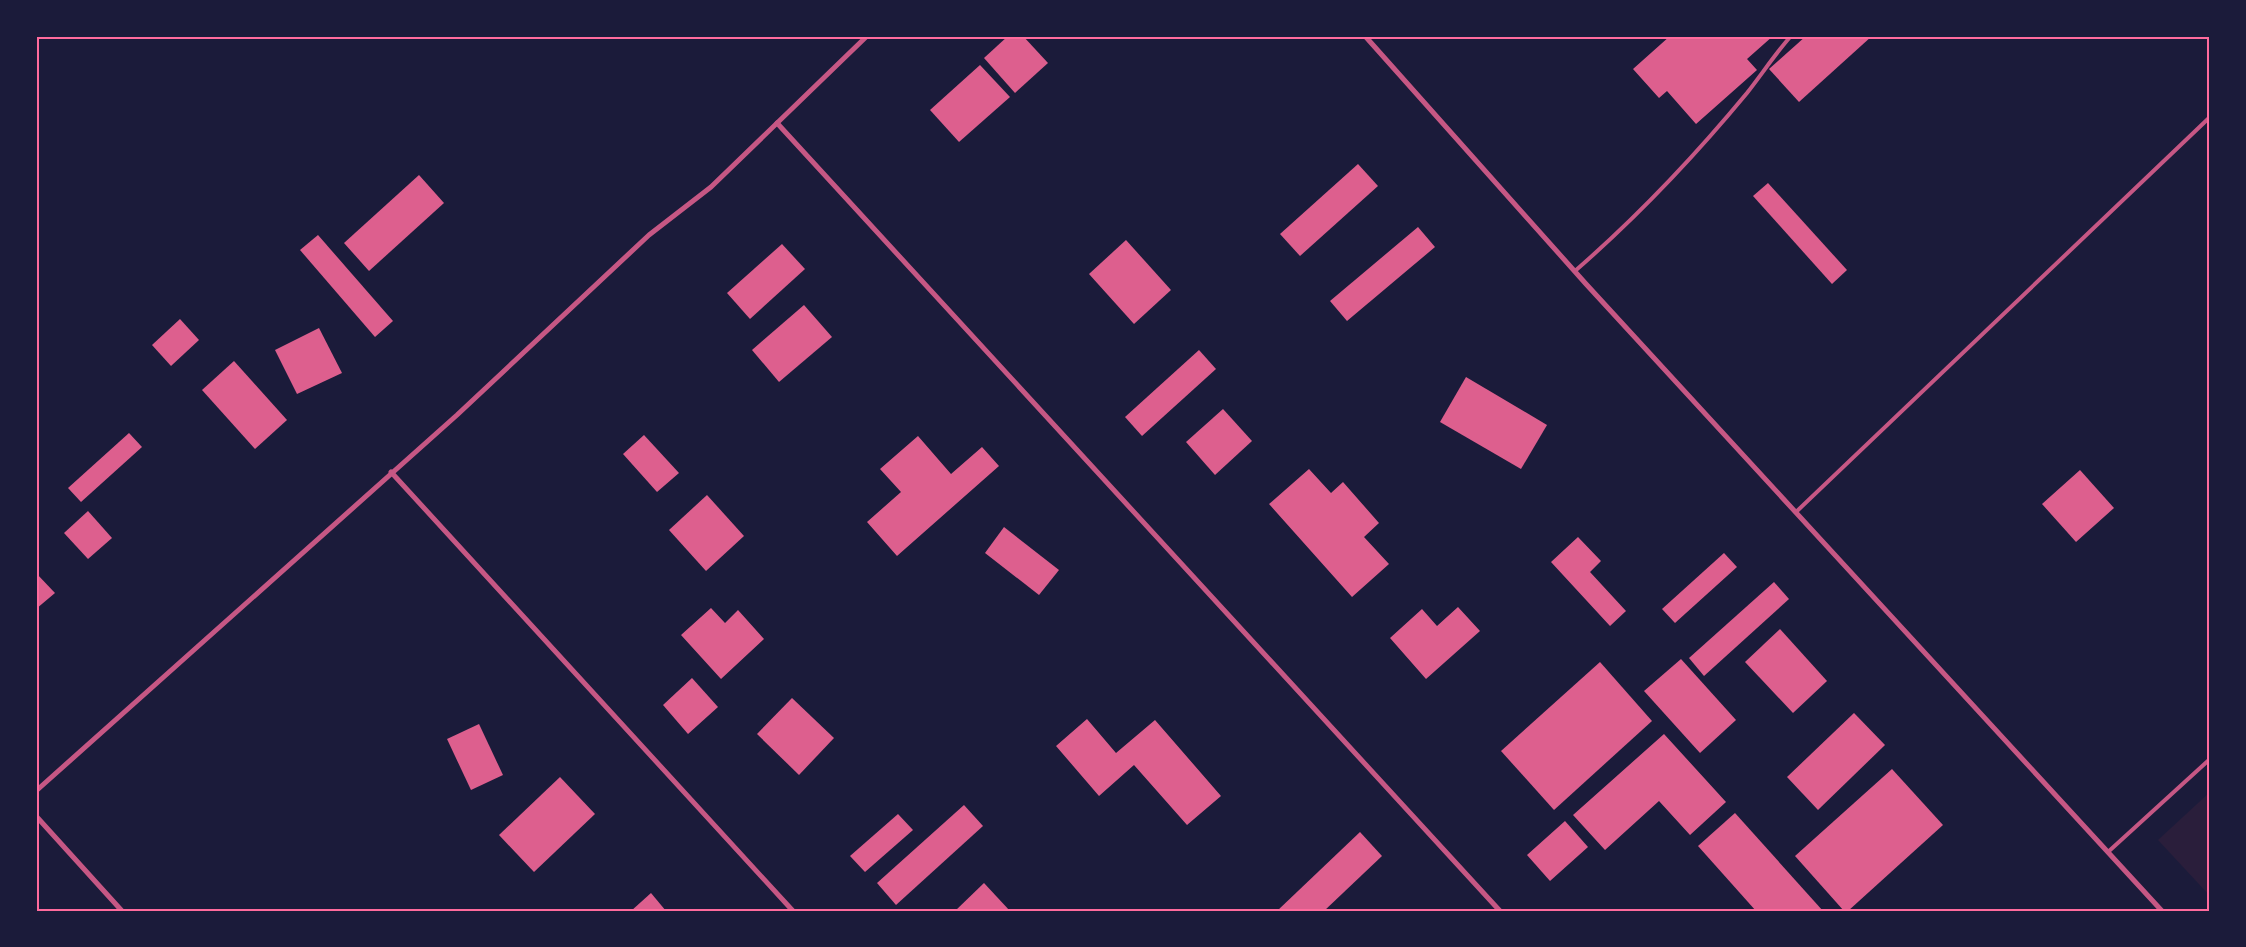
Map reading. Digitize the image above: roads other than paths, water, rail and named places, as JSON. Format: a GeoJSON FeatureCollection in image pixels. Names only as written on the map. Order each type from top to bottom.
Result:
{"type":"FeatureCollection","features":[{"type":"Feature","properties":{"kind":"street"},"geometry":{"type":"LineString","coordinates":[[36,790],[457,414],[650,234],[711,187],[867,36]]}},
{"type":"Feature","properties":{"kind":"street"},"geometry":{"type":"LineString","coordinates":[[1365,36],[1575,272],[2162,911]]}},
{"type":"Feature","properties":{"kind":"street"},"geometry":{"type":"LineString","coordinates":[[776,123],[1500,911]]}},
{"type":"Feature","properties":{"kind":"street"},"geometry":{"type":"LineString","coordinates":[[390,472],[793,911]]}},
{"type":"Feature","properties":{"kind":"street"},"geometry":{"type":"LineString","coordinates":[[36,816],[122,911]]}},
{"type":"Feature","properties":{"kind":"lane"},"geometry":{"type":"LineString","coordinates":[[1575,272],[1656,197],[1748,92],[1767,64],[1792,36]]}},
{"type":"Feature","properties":{"kind":"lane"},"geometry":{"type":"LineString","coordinates":[[1796,512],[2210,117]]}},
{"type":"Feature","properties":{"kind":"lane"},"geometry":{"type":"LineString","coordinates":[[2108,852],[2210,759]]}}]}
